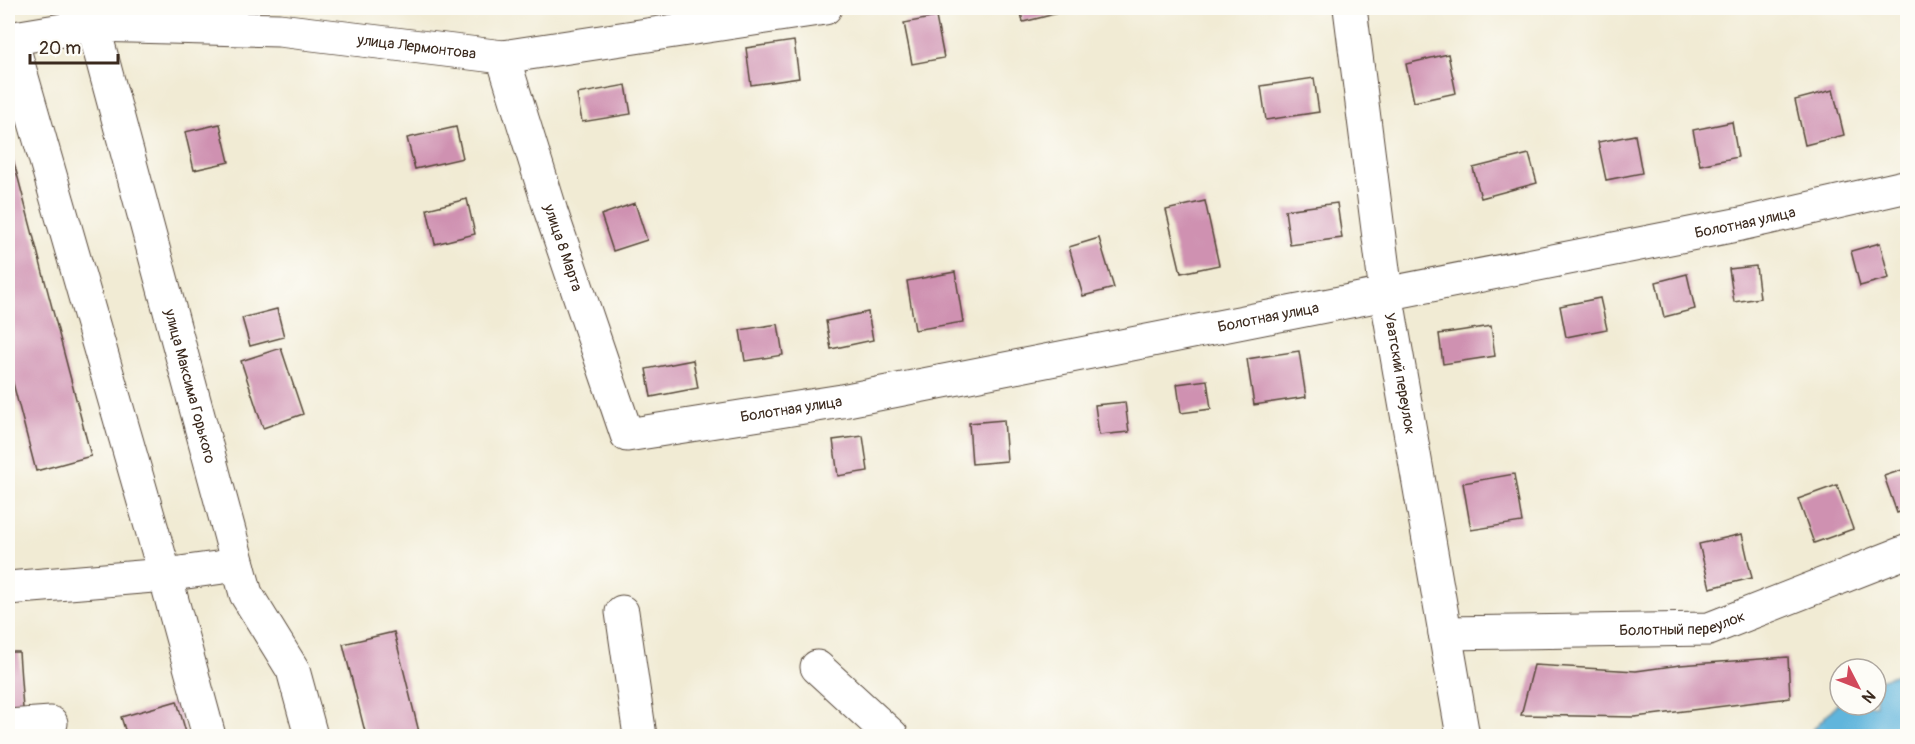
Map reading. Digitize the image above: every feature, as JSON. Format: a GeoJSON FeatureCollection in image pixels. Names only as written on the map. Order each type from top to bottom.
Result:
{"type":"FeatureCollection","features":[{"type":"Feature","properties":{"kind":"street","name":"улица Лермонтова"},"geometry":{"type":"LineString","coordinates":[[9,39],[74,20],[279,30],[504,57],[825,8]]}},
{"type":"Feature","properties":{"kind":"street","name":"Уватский переулок"},"geometry":{"type":"LineString","coordinates":[[1350,8],[1386,292],[1462,736]]}},
{"type":"Feature","properties":{"kind":"street","name":"улица Максима Горького"},"geometry":{"type":"LineString","coordinates":[[74,20],[246,594],[293,670],[311,736]]}},
{"type":"Feature","properties":{"kind":"street"},"geometry":{"type":"LineString","coordinates":[[9,39],[165,575],[209,736]]}},
{"type":"Feature","properties":{"kind":"street","name":"улица 8 Марта"},"geometry":{"type":"LineString","coordinates":[[504,57],[551,212],[627,435]]}},
{"type":"Feature","properties":{"kind":"street","name":"Болотная улица"},"geometry":{"type":"LineString","coordinates":[[627,435],[842,401],[1386,292],[1741,224],[1908,186]]}},
{"type":"Feature","properties":{"kind":"street","name":"Болотный переулок"},"geometry":{"type":"LineString","coordinates":[[1445,633],[1709,629],[1908,551]]}},
{"type":"Feature","properties":{"kind":"street"},"geometry":{"type":"LineString","coordinates":[[8,588],[165,575],[238,565]]}},
{"type":"Feature","properties":{"kind":"street"},"geometry":{"type":"LineString","coordinates":[[622,612],[640,736]]}},
{"type":"Feature","properties":{"kind":"street"},"geometry":{"type":"LineString","coordinates":[[817,667],[892,736]]}},
{"type":"Feature","properties":{"kind":"street"},"geometry":{"type":"LineString","coordinates":[[8,726],[51,723]]}},
{"type":"Feature","properties":{"kind":"water"},"geometry":{"type":"Polygon","coordinates":[[[1907,671],[1907,736],[1807,736],[1828,714],[1828,717],[1888,717],[1888,677],[1907,671]]]}},
{"type":"Feature","properties":{"kind":"building"},"geometry":{"type":"Polygon","coordinates":[[[1020,8],[1053,8],[1055,14],[1023,22],[1020,8]]]}},
{"type":"Feature","properties":{"kind":"building"},"geometry":{"type":"Polygon","coordinates":[[[936,17],[944,58],[912,64],[904,23],[936,17]]]}},
{"type":"Feature","properties":{"kind":"building"},"geometry":{"type":"Polygon","coordinates":[[[794,41],[799,78],[751,85],[746,48],[794,41]]]}},
{"type":"Feature","properties":{"kind":"building"},"geometry":{"type":"Polygon","coordinates":[[[1448,54],[1456,93],[1414,102],[1406,64],[1448,54]]]}},
{"type":"Feature","properties":{"kind":"building"},"geometry":{"type":"Polygon","coordinates":[[[1314,78],[1319,112],[1266,120],[1261,86],[1314,78]]]}},
{"type":"Feature","properties":{"kind":"building"},"geometry":{"type":"Polygon","coordinates":[[[626,85],[631,114],[582,122],[577,94],[626,85]]]}},
{"type":"Feature","properties":{"kind":"building"},"geometry":{"type":"Polygon","coordinates":[[[1833,90],[1844,135],[1805,145],[1795,100],[1833,90]]]}},
{"type":"Feature","properties":{"kind":"building"},"geometry":{"type":"Polygon","coordinates":[[[1732,122],[1738,157],[1700,165],[1693,130],[1732,122]]]}},
{"type":"Feature","properties":{"kind":"building"},"geometry":{"type":"Polygon","coordinates":[[[220,124],[229,162],[194,170],[185,132],[220,124]]]}},
{"type":"Feature","properties":{"kind":"building"},"geometry":{"type":"Polygon","coordinates":[[[456,127],[463,158],[415,169],[407,138],[456,127]]]}},
{"type":"Feature","properties":{"kind":"building"},"geometry":{"type":"Polygon","coordinates":[[[1635,135],[1642,173],[1606,180],[1598,142],[1635,135]]]}},
{"type":"Feature","properties":{"kind":"building"},"geometry":{"type":"Polygon","coordinates":[[[1529,154],[1537,183],[1481,198],[1473,168],[1529,154]]]}},
{"type":"Feature","properties":{"kind":"building"},"geometry":{"type":"Polygon","coordinates":[[[12,155],[91,456],[36,471],[8,364],[8,156],[12,155]]]}},
{"type":"Feature","properties":{"kind":"building"},"geometry":{"type":"Polygon","coordinates":[[[467,199],[475,234],[435,244],[427,209],[467,199]]]}},
{"type":"Feature","properties":{"kind":"building"},"geometry":{"type":"Polygon","coordinates":[[[1205,201],[1219,265],[1181,273],[1166,210],[1205,201]]]}},
{"type":"Feature","properties":{"kind":"building"},"geometry":{"type":"Polygon","coordinates":[[[635,203],[647,240],[613,251],[601,215],[635,203]]]}},
{"type":"Feature","properties":{"kind":"building"},"geometry":{"type":"Polygon","coordinates":[[[1337,203],[1342,238],[1290,245],[1285,210],[1337,203]]]}},
{"type":"Feature","properties":{"kind":"building"},"geometry":{"type":"Polygon","coordinates":[[[1099,238],[1114,288],[1083,296],[1069,247],[1099,238]]]}},
{"type":"Feature","properties":{"kind":"building"},"geometry":{"type":"Polygon","coordinates":[[[1880,243],[1889,278],[1860,286],[1851,251],[1880,243]]]}},
{"type":"Feature","properties":{"kind":"building"},"geometry":{"type":"Polygon","coordinates":[[[1756,266],[1760,298],[1734,302],[1729,269],[1756,266]]]}},
{"type":"Feature","properties":{"kind":"building"},"geometry":{"type":"Polygon","coordinates":[[[955,272],[963,322],[915,330],[907,281],[955,272]]]}},
{"type":"Feature","properties":{"kind":"building"},"geometry":{"type":"Polygon","coordinates":[[[1687,274],[1695,309],[1664,317],[1656,282],[1687,274]]]}},
{"type":"Feature","properties":{"kind":"building"},"geometry":{"type":"Polygon","coordinates":[[[1600,298],[1607,329],[1566,337],[1560,306],[1600,298]]]}},
{"type":"Feature","properties":{"kind":"building"},"geometry":{"type":"Polygon","coordinates":[[[277,309],[284,337],[250,346],[242,318],[277,309]]]}},
{"type":"Feature","properties":{"kind":"building"},"geometry":{"type":"Polygon","coordinates":[[[868,312],[873,340],[831,349],[826,321],[868,312]]]}},
{"type":"Feature","properties":{"kind":"building"},"geometry":{"type":"Polygon","coordinates":[[[778,324],[783,355],[745,361],[740,330],[778,324]]]}},
{"type":"Feature","properties":{"kind":"building"},"geometry":{"type":"Polygon","coordinates":[[[1491,326],[1495,356],[1443,364],[1439,334],[1491,326]]]}},
{"type":"Feature","properties":{"kind":"building"},"geometry":{"type":"Polygon","coordinates":[[[281,348],[303,414],[263,428],[241,361],[281,348]]]}},
{"type":"Feature","properties":{"kind":"building"},"geometry":{"type":"Polygon","coordinates":[[[1299,351],[1306,397],[1254,405],[1247,359],[1299,351]]]}},
{"type":"Feature","properties":{"kind":"building"},"geometry":{"type":"Polygon","coordinates":[[[693,360],[698,388],[651,397],[646,369],[693,360]]]}},
{"type":"Feature","properties":{"kind":"building"},"geometry":{"type":"Polygon","coordinates":[[[1207,380],[1211,409],[1181,413],[1177,384],[1207,380]]]}},
{"type":"Feature","properties":{"kind":"building"},"geometry":{"type":"Polygon","coordinates":[[[1125,402],[1129,432],[1099,435],[1095,405],[1125,402]]]}},
{"type":"Feature","properties":{"kind":"building"},"geometry":{"type":"Polygon","coordinates":[[[1004,420],[1007,461],[972,464],[969,423],[1004,420]]]}},
{"type":"Feature","properties":{"kind":"building"},"geometry":{"type":"Polygon","coordinates":[[[863,436],[868,471],[838,476],[833,440],[863,436]]]}},
{"type":"Feature","properties":{"kind":"building"},"geometry":{"type":"Polygon","coordinates":[[[1908,468],[1908,509],[1897,513],[1884,476],[1908,468]]]}},
{"type":"Feature","properties":{"kind":"building"},"geometry":{"type":"Polygon","coordinates":[[[1514,474],[1522,522],[1471,530],[1463,483],[1514,474]]]}},
{"type":"Feature","properties":{"kind":"building"},"geometry":{"type":"Polygon","coordinates":[[[1837,485],[1853,529],[1814,543],[1798,499],[1837,485]]]}},
{"type":"Feature","properties":{"kind":"building"},"geometry":{"type":"Polygon","coordinates":[[[1742,534],[1752,578],[1710,588],[1699,544],[1742,534]]]}},
{"type":"Feature","properties":{"kind":"building"},"geometry":{"type":"Polygon","coordinates":[[[394,632],[420,736],[366,736],[343,644],[394,632]]]}},
{"type":"Feature","properties":{"kind":"building"},"geometry":{"type":"Polygon","coordinates":[[[8,652],[19,652],[23,709],[8,710],[8,652]]]}},
{"type":"Feature","properties":{"kind":"building"},"geometry":{"type":"Polygon","coordinates":[[[1788,657],[1790,698],[1635,717],[1521,715],[1534,665],[1636,671],[1680,665],[1788,657]]]}},
{"type":"Feature","properties":{"kind":"building"},"geometry":{"type":"Polygon","coordinates":[[[177,701],[187,736],[127,736],[121,717],[177,701]]]}}]}
